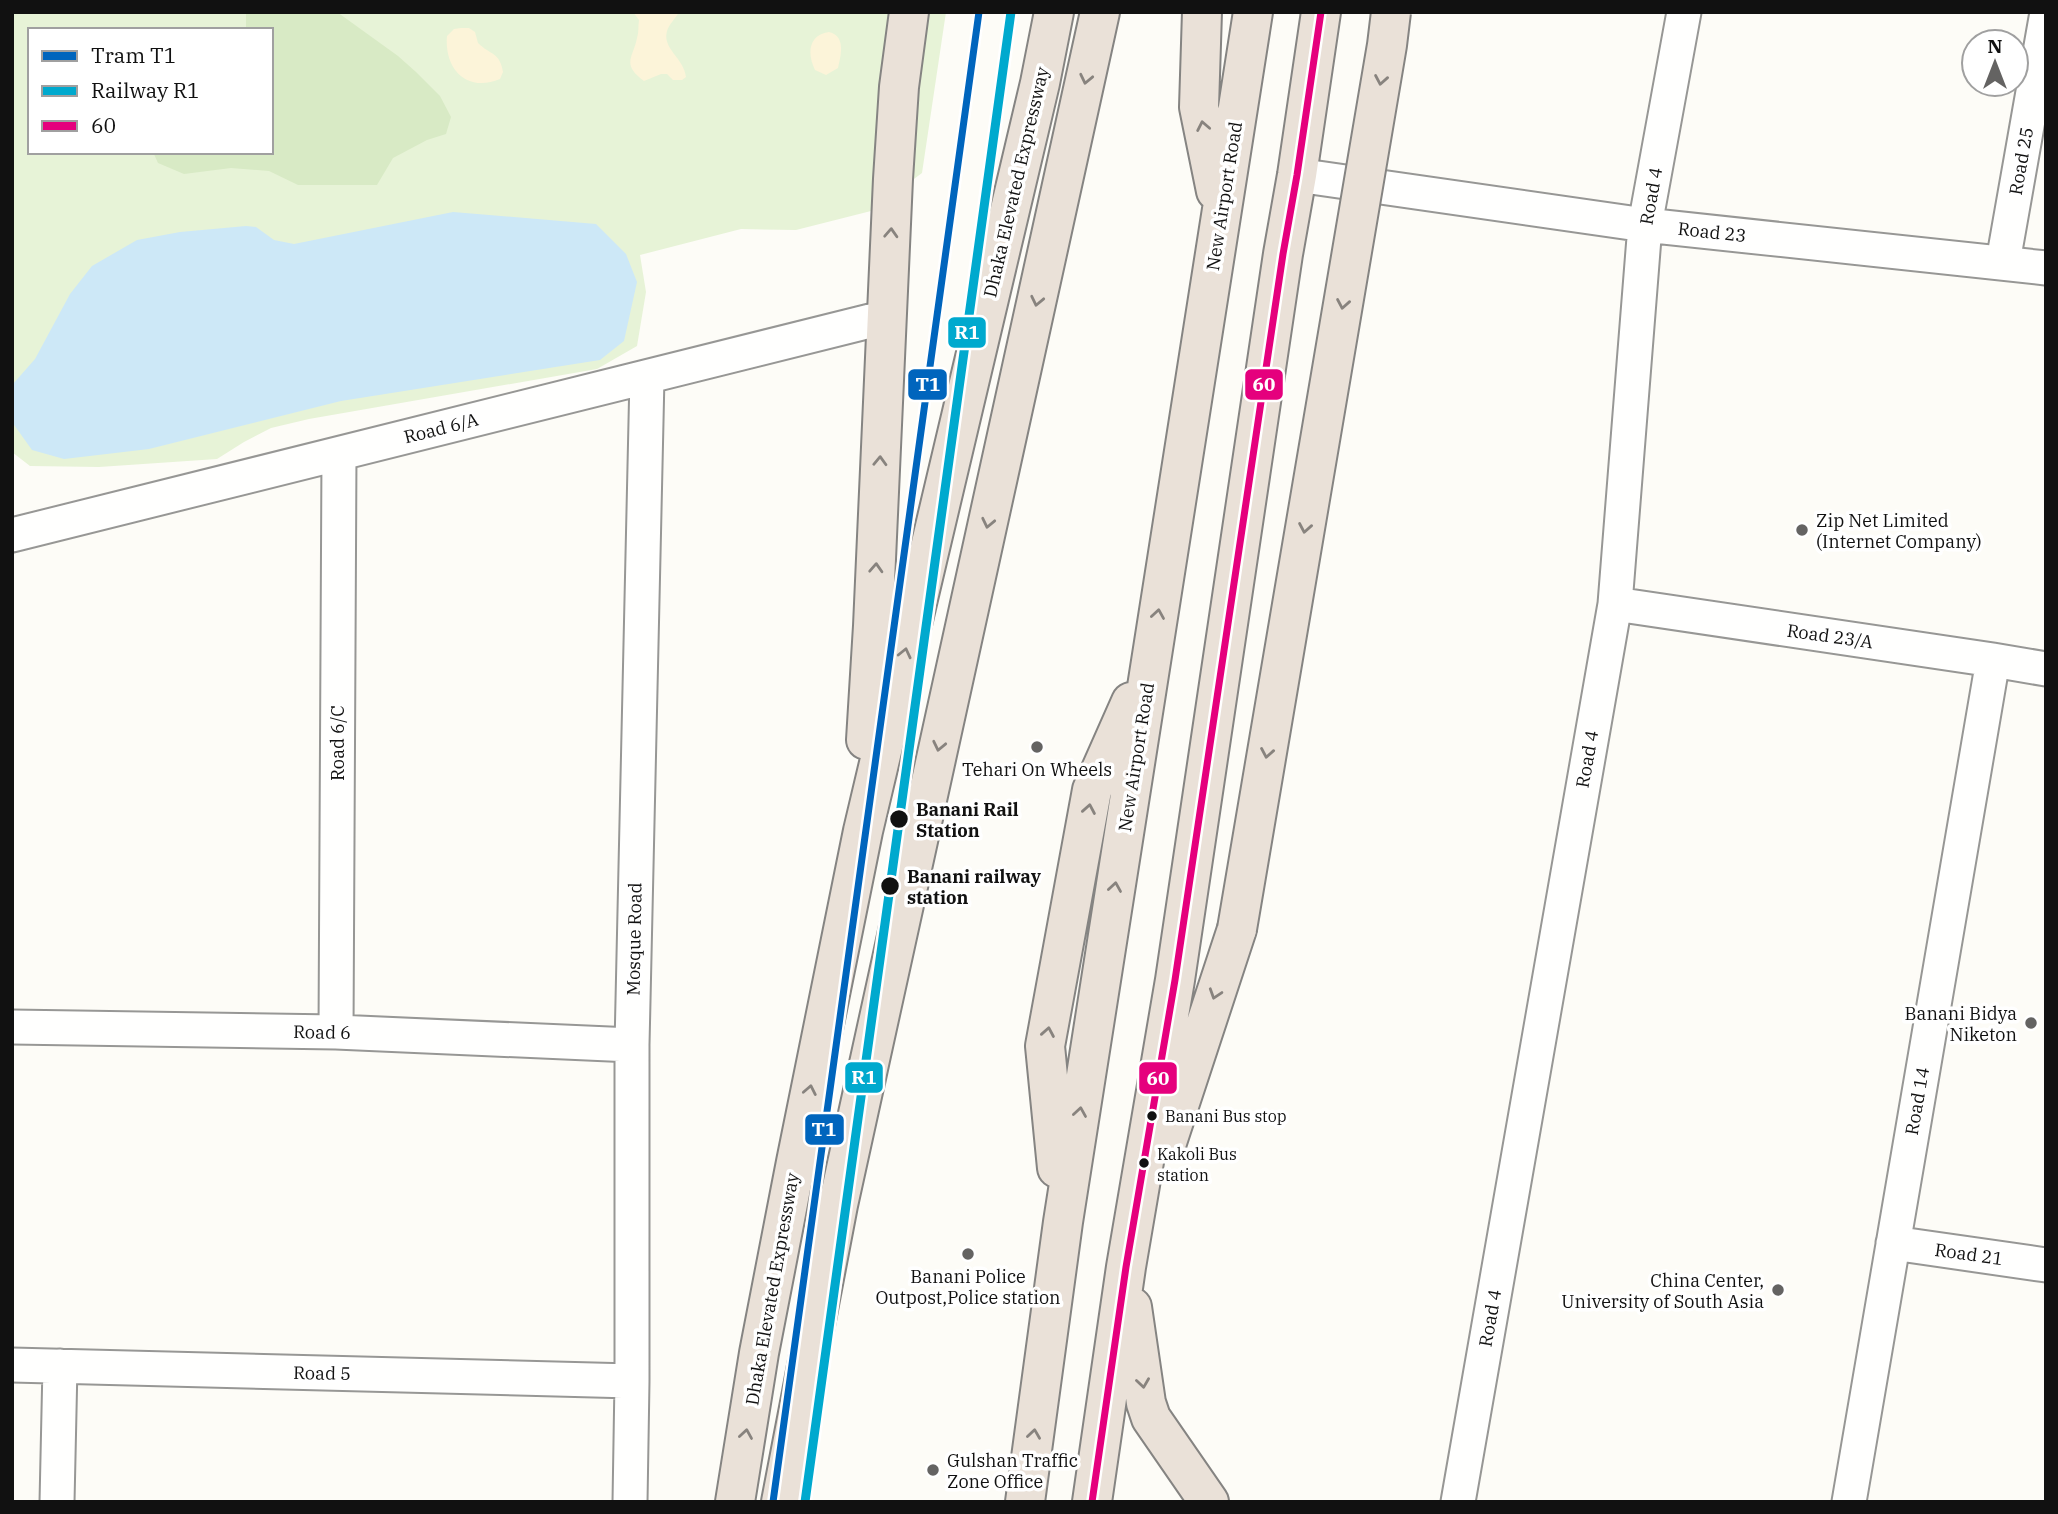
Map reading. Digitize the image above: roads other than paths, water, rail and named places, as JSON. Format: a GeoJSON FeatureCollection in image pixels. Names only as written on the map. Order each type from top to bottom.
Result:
{"type":"FeatureCollection","features":[{"type":"Feature","properties":{"kind":"highway"},"geometry":{"type":"LineString","coordinates":[[863,831],[894,179],[900,87],[909,12]]}},
{"type":"Feature","properties":{"kind":"highway","name":"Dhaka Elevated Expressway"},"geometry":{"type":"LineString","coordinates":[[735,1502],[783,1231],[863,831],[1040,83],[1054,12]]}},
{"type":"Feature","properties":{"kind":"highway"},"geometry":{"type":"LineString","coordinates":[[781,1502],[838,1205],[1100,12]]}},
{"type":"Feature","properties":{"kind":"highway"},"geometry":{"type":"LineString","coordinates":[[1202,12],[1199,107],[1221,217]]}},
{"type":"Feature","properties":{"kind":"highway","name":"New Airport Road"},"geometry":{"type":"LineString","coordinates":[[1025,1502],[1063,1222],[1253,12]]}},
{"type":"Feature","properties":{"kind":"highway"},"geometry":{"type":"LineString","coordinates":[[1092,1502],[1126,1267],[1175,980],[1321,12]]}},
{"type":"Feature","properties":{"kind":"highway"},"geometry":{"type":"LineString","coordinates":[[1209,1502],[1151,1418],[1146,1403],[1126,1267],[1237,929],[1391,12]]}},
{"type":"Feature","properties":{"kind":"street","name":"Road 4"},"geometry":{"type":"LineString","coordinates":[[1458,1502],[1615,604],[1645,225],[1684,12]]}},
{"type":"Feature","properties":{"kind":"street","name":"Road 25"},"geometry":{"type":"LineString","coordinates":[[2003,262],[2046,18]]}},
{"type":"Feature","properties":{"kind":"street","name":"Road 23"},"geometry":{"type":"LineString","coordinates":[[1297,175],[1645,225],[2046,268]]}},
{"type":"Feature","properties":{"kind":"street","name":"Road 6/A"},"geometry":{"type":"LineString","coordinates":[[12,536],[870,321]]}},
{"type":"Feature","properties":{"kind":"street","name":"Mosque Road"},"geometry":{"type":"LineString","coordinates":[[630,1502],[632,1045],[647,377]]}},
{"type":"Feature","properties":{"kind":"street","name":"Road 6/C"},"geometry":{"type":"LineString","coordinates":[[336,1032],[339,454]]}},
{"type":"Feature","properties":{"kind":"street","name":"Road 23/A"},"geometry":{"type":"LineString","coordinates":[[1615,604],[2046,669]]}},
{"type":"Feature","properties":{"kind":"street","name":"Road 14"},"geometry":{"type":"LineString","coordinates":[[1849,1502],[1993,660]]}},
{"type":"Feature","properties":{"kind":"street","name":"Road 6"},"geometry":{"type":"LineString","coordinates":[[12,1027],[336,1032],[632,1045]]}},
{"type":"Feature","properties":{"kind":"street","name":"Road 21"},"geometry":{"type":"LineString","coordinates":[[1893,1243],[2046,1265]]}},
{"type":"Feature","properties":{"kind":"street","name":"Road 5"},"geometry":{"type":"LineString","coordinates":[[12,1365],[632,1381]]}},
{"type":"Feature","properties":{"kind":"street"},"geometry":{"type":"LineString","coordinates":[[57,1502],[60,1366]]}},
{"type":"Feature","properties":{"kind":"water"},"geometry":{"type":"Polygon","coordinates":[[[453,212],[596,224],[626,254],[637,282],[624,341],[600,360],[341,401],[149,449],[64,459],[32,450],[12,422],[13,384],[35,359],[70,294],[92,266],[137,240],[180,232],[246,226],[256,227],[274,240],[294,244],[453,212]]]}},
{"type":"Feature","properties":{"kind":"tram line","name":"T1"},"geometry":{"type":"LineString","coordinates":[[773,1502],[979,12]]}},
{"type":"Feature","properties":{"kind":"rail line","name":"R1"},"geometry":{"type":"LineString","coordinates":[[805,1502],[1011,12]]}},
{"type":"Feature","properties":{"kind":"place","name":"Zip Net Limited (Internet Company)"},"geometry":{"type":"Point","coordinates":[1802,530]}},
{"type":"Feature","properties":{"kind":"place","name":"Tehari On Wheels"},"geometry":{"type":"Point","coordinates":[1037,747]}},
{"type":"Feature","properties":{"kind":"place","name":"Banani Rail Station"},"geometry":{"type":"Point","coordinates":[899,819]}},
{"type":"Feature","properties":{"kind":"place","name":"Banani railway station"},"geometry":{"type":"Point","coordinates":[890,886]}},
{"type":"Feature","properties":{"kind":"place","name":"Banani Bidya Niketon"},"geometry":{"type":"Point","coordinates":[2031,1023]}},
{"type":"Feature","properties":{"kind":"place","name":"Banani Bus stop"},"geometry":{"type":"Point","coordinates":[1152,1116]}},
{"type":"Feature","properties":{"kind":"place","name":"Kakoli Bus station"},"geometry":{"type":"Point","coordinates":[1144,1163]}},
{"type":"Feature","properties":{"kind":"place","name":"Banani Police Outpost,Police station"},"geometry":{"type":"Point","coordinates":[968,1254]}},
{"type":"Feature","properties":{"kind":"place","name":"China Center, University of South Asia"},"geometry":{"type":"Point","coordinates":[1778,1290]}},
{"type":"Feature","properties":{"kind":"place","name":"Gulshan Traffic Zone Office"},"geometry":{"type":"Point","coordinates":[933,1470]}}]}
